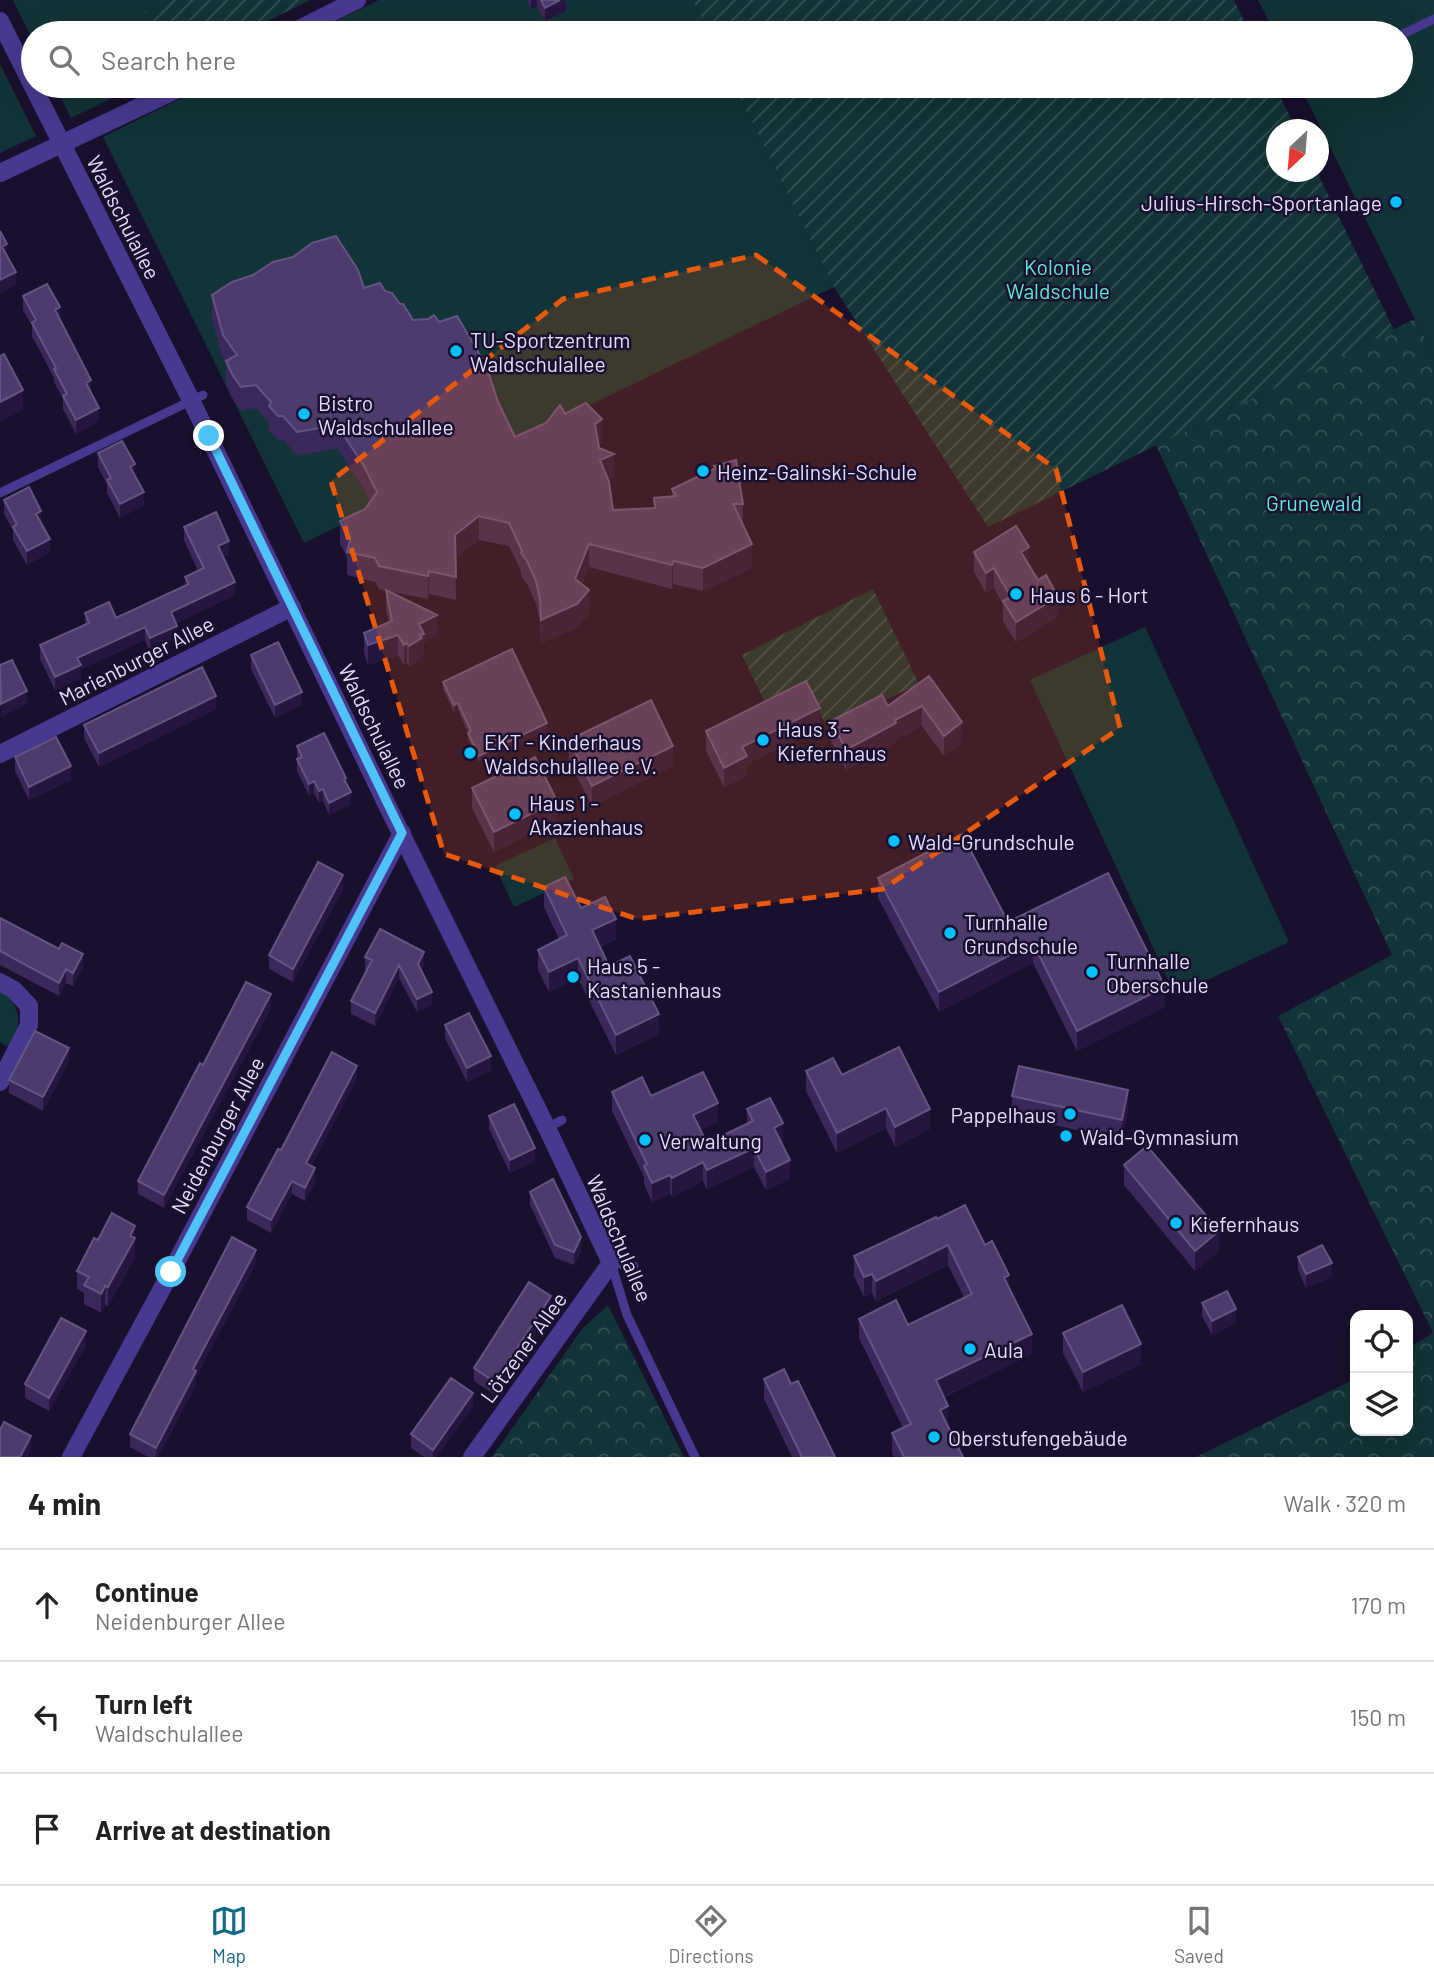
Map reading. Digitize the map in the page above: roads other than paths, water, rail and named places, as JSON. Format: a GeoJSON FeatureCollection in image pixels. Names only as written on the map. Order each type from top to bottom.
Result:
{"type":"FeatureCollection","features":[{"type":"Feature","properties":{"kind":"street"},"geometry":{"type":"LineString","coordinates":[[315,21],[357,0]]}},
{"type":"Feature","properties":{"kind":"street","name":"Waldschulallee"},"geometry":{"type":"LineString","coordinates":[[0,21],[21,63]]}},
{"type":"Feature","properties":{"kind":"street","name":"Waldschulallee"},"geometry":{"type":"LineString","coordinates":[[38,98],[197,397],[292,607],[402,833],[554,1124],[611,1264]]}},
{"type":"Feature","properties":{"kind":"street"},"geometry":{"type":"LineString","coordinates":[[0,173],[159,98]]}},
{"type":"Feature","properties":{"kind":"street","name":"Marienburger Allee"},"geometry":{"type":"LineString","coordinates":[[0,754],[292,607]]}},
{"type":"Feature","properties":{"kind":"street","name":"Neidenburger Allee"},"geometry":{"type":"LineString","coordinates":[[71,1457],[402,833]]}},
{"type":"Feature","properties":{"kind":"street"},"geometry":{"type":"LineString","coordinates":[[0,982],[15,990],[29,1006],[29,1025],[0,1082]]}},
{"type":"Feature","properties":{"kind":"street","name":"Lötzener Allee"},"geometry":{"type":"LineString","coordinates":[[472,1457],[611,1264]]}},
{"type":"Feature","properties":{"kind":"lane"},"geometry":{"type":"LineString","coordinates":[[1413,29],[1434,19]]}},
{"type":"Feature","properties":{"kind":"lane"},"geometry":{"type":"LineString","coordinates":[[0,492],[197,397]]}},
{"type":"Feature","properties":{"kind":"lane"},"geometry":{"type":"LineString","coordinates":[[611,1264],[634,1266]]}},
{"type":"Feature","properties":{"kind":"lane","name":"Waldschulallee"},"geometry":{"type":"LineString","coordinates":[[611,1264],[627,1315],[695,1457]]}},
{"type":"Feature","properties":{"kind":"place","name":"Julius-Hirsch-Sportanlage"},"geometry":{"type":"Point","coordinates":[1396,202]}},
{"type":"Feature","properties":{"kind":"place","name":"TU-Sportzentrum Waldschulallee"},"geometry":{"type":"Point","coordinates":[456,351]}},
{"type":"Feature","properties":{"kind":"place","name":"Bistro Waldschulallee"},"geometry":{"type":"Point","coordinates":[304,414]}},
{"type":"Feature","properties":{"kind":"place","name":"Heinz-Galinski-Schule"},"geometry":{"type":"Point","coordinates":[703,471]}},
{"type":"Feature","properties":{"kind":"place","name":"Haus 6 - Hort"},"geometry":{"type":"Point","coordinates":[1016,594]}},
{"type":"Feature","properties":{"kind":"place","name":"Haus 3 - Kiefernhaus"},"geometry":{"type":"Point","coordinates":[763,740]}},
{"type":"Feature","properties":{"kind":"place","name":"EKT - Kinderhaus Waldschulallee e.V."},"geometry":{"type":"Point","coordinates":[470,753]}},
{"type":"Feature","properties":{"kind":"place","name":"Haus 1 - Akazienhaus"},"geometry":{"type":"Point","coordinates":[515,814]}},
{"type":"Feature","properties":{"kind":"place","name":"Wald-Grundschule"},"geometry":{"type":"Point","coordinates":[894,841]}},
{"type":"Feature","properties":{"kind":"place","name":"Turnhalle Grundschule"},"geometry":{"type":"Point","coordinates":[950,933]}},
{"type":"Feature","properties":{"kind":"place","name":"Turnhalle Oberschule"},"geometry":{"type":"Point","coordinates":[1092,972]}},
{"type":"Feature","properties":{"kind":"place","name":"Haus 5 - Kastanienhaus"},"geometry":{"type":"Point","coordinates":[573,977]}},
{"type":"Feature","properties":{"kind":"place","name":"Pappelhaus"},"geometry":{"type":"Point","coordinates":[1070,1114]}},
{"type":"Feature","properties":{"kind":"place","name":"Wald-Gymnasium"},"geometry":{"type":"Point","coordinates":[1066,1136]}},
{"type":"Feature","properties":{"kind":"place","name":"Verwaltung"},"geometry":{"type":"Point","coordinates":[645,1140]}},
{"type":"Feature","properties":{"kind":"place","name":"Kiefernhaus"},"geometry":{"type":"Point","coordinates":[1176,1223]}},
{"type":"Feature","properties":{"kind":"place","name":"Aula"},"geometry":{"type":"Point","coordinates":[970,1349]}},
{"type":"Feature","properties":{"kind":"place","name":"Oberstufengebäude"},"geometry":{"type":"Point","coordinates":[934,1437]}},
{"type":"Feature","properties":{"kind":"park label","name":"Kolonie Waldschule"},"geometry":{"type":"Point","coordinates":[1058,278]}},
{"type":"Feature","properties":{"kind":"park label","name":"Grunewald"},"geometry":{"type":"Point","coordinates":[1314,502]}}]}
